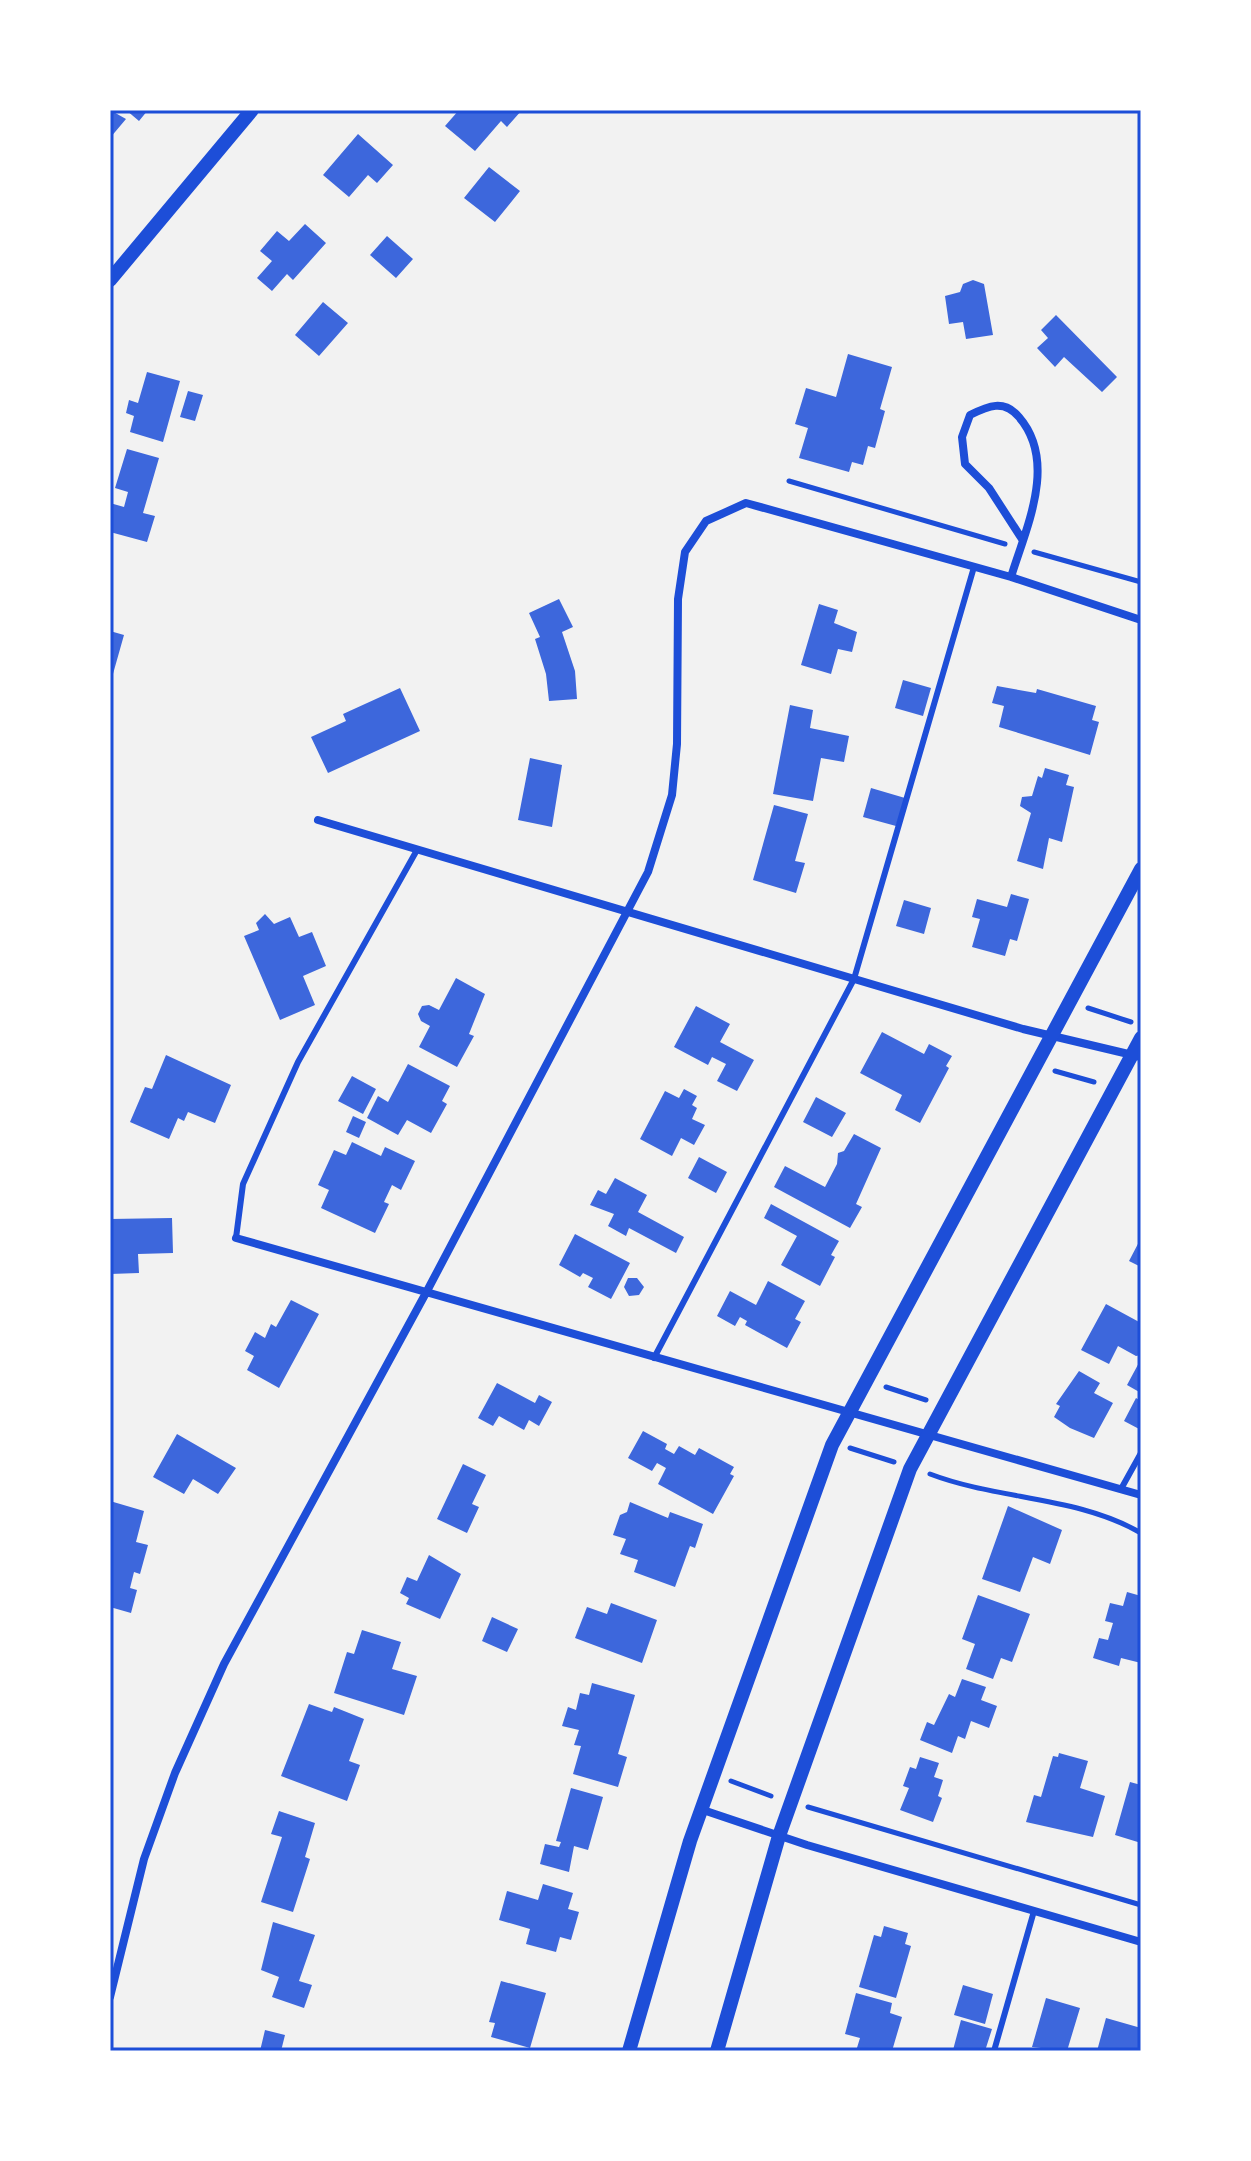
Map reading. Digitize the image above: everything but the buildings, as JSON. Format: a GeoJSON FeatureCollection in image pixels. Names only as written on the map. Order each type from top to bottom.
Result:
{"type":"FeatureCollection","features":[{"type":"Feature","properties":{"kind":"street"},"geometry":{"type":"LineString","coordinates":[[110,280],[252,110]]}},
{"type":"Feature","properties":{"kind":"street"},"geometry":{"type":"LineString","coordinates":[[1011,577],[1021,544],[1036,493],[1039,459],[1029,429],[1012,408],[991,404],[970,415],[962,437],[965,464],[989,488],[1021,544]]}},
{"type":"Feature","properties":{"kind":"street"},"geometry":{"type":"LineString","coordinates":[[110,1997],[144,1859],[175,1773],[224,1664],[629,911],[662,834],[672,795],[677,744],[678,599],[685,552],[706,521],[746,503],[1011,577],[1141,620]]}},
{"type":"Feature","properties":{"kind":"street"},"geometry":{"type":"LineString","coordinates":[[318,820],[1053,1038],[1137,1056]]}},
{"type":"Feature","properties":{"kind":"street"},"geometry":{"type":"LineString","coordinates":[[629,2051],[690,1841],[832,1445],[1141,869]]}},
{"type":"Feature","properties":{"kind":"street"},"geometry":{"type":"LineString","coordinates":[[717,2051],[779,1836],[910,1469],[1137,1056],[1141,1038]]}},
{"type":"Feature","properties":{"kind":"street"},"geometry":{"type":"LineString","coordinates":[[236,1238],[1141,1495]]}},
{"type":"Feature","properties":{"kind":"street"},"geometry":{"type":"LineString","coordinates":[[703,1810],[779,1836],[1141,1942]]}},
{"type":"Feature","properties":{"kind":"lane"},"geometry":{"type":"LineString","coordinates":[[654,1358],[854,979],[974,567]]}},
{"type":"Feature","properties":{"kind":"lane"},"geometry":{"type":"LineString","coordinates":[[236,1238],[243,1184],[298,1062],[417,850]]}},
{"type":"Feature","properties":{"kind":"lane"},"geometry":{"type":"LineString","coordinates":[[1121,1489],[1141,1453]]}},
{"type":"Feature","properties":{"kind":"lane"},"geometry":{"type":"LineString","coordinates":[[994,2051],[1034,1911]]}},
{"type":"Feature","properties":{"kind":"path"},"geometry":{"type":"LineString","coordinates":[[789,481],[1021,544],[1141,582]]}},
{"type":"Feature","properties":{"kind":"path"},"geometry":{"type":"LineString","coordinates":[[1088,1008],[1132,1022]]}},
{"type":"Feature","properties":{"kind":"path"},"geometry":{"type":"LineString","coordinates":[[1054,1070],[1094,1082]]}},
{"type":"Feature","properties":{"kind":"path"},"geometry":{"type":"LineString","coordinates":[[886,1387],[927,1400]]}},
{"type":"Feature","properties":{"kind":"path"},"geometry":{"type":"LineString","coordinates":[[849,1447],[894,1462]]}},
{"type":"Feature","properties":{"kind":"path"},"geometry":{"type":"LineString","coordinates":[[926,1472],[953,1483],[1023,1495],[1123,1523],[1141,1533]]}},
{"type":"Feature","properties":{"kind":"path"},"geometry":{"type":"LineString","coordinates":[[727,1780],[771,1796]]}},
{"type":"Feature","properties":{"kind":"path"},"geometry":{"type":"LineString","coordinates":[[805,1806],[1141,1905]]}}]}
